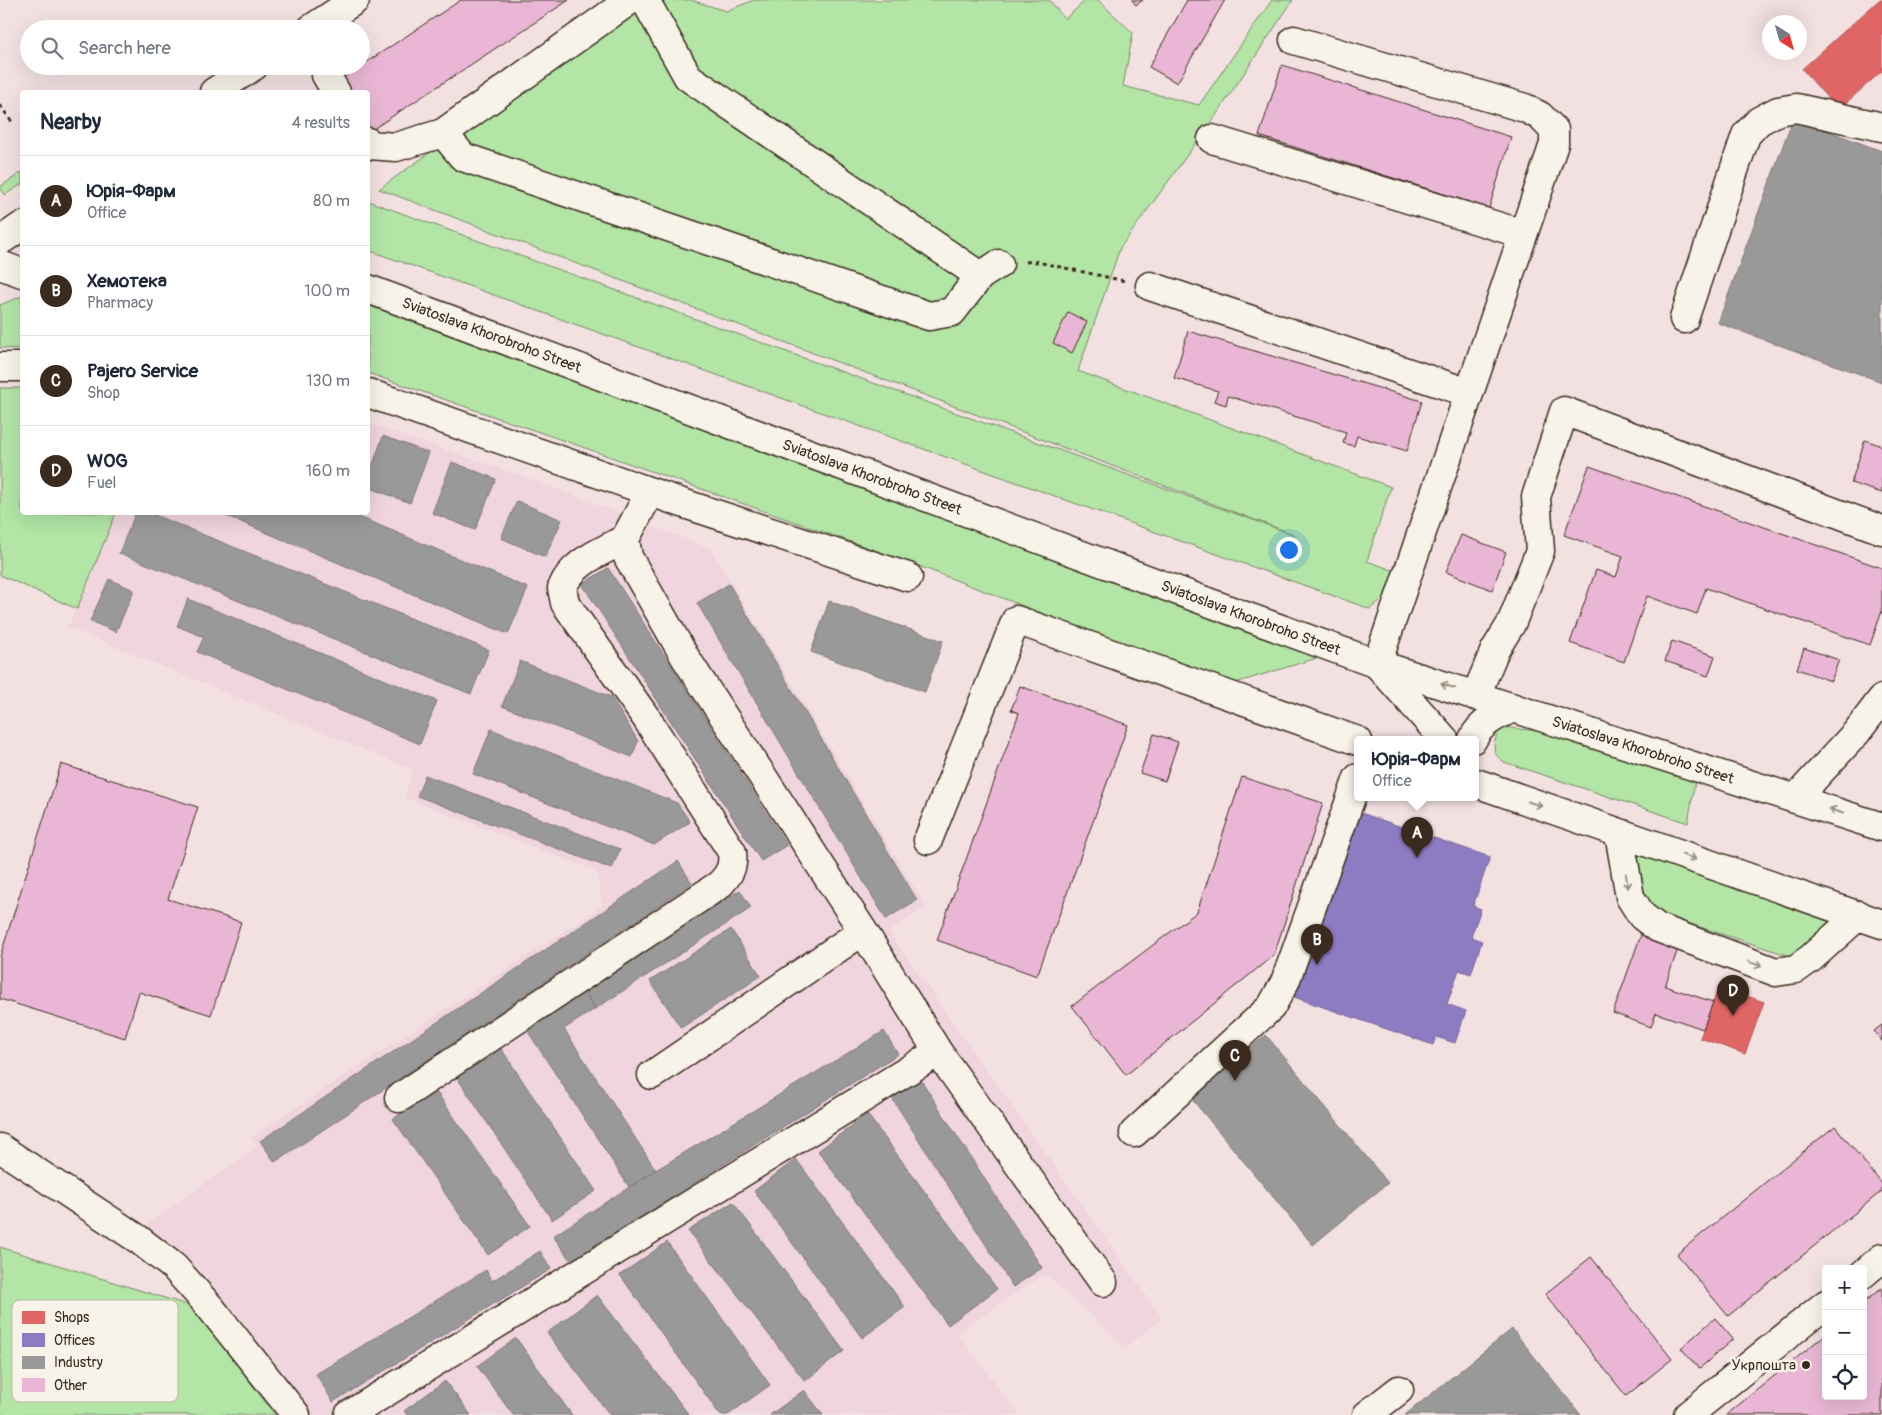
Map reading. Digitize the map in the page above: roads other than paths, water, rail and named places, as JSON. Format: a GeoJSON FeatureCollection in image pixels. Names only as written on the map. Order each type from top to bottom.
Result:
{"type":"FeatureCollection","features":[{"type":"Feature","properties":{"kind":"street"},"geometry":{"type":"LineString","coordinates":[[325,20],[355,0]]}},
{"type":"Feature","properties":{"kind":"street"},"geometry":{"type":"LineString","coordinates":[[370,145],[396,147],[443,133],[630,0]]}},
{"type":"Feature","properties":{"kind":"street"},"geometry":{"type":"LineString","coordinates":[[443,133],[462,158],[929,316],[952,312],[990,270],[688,77],[645,0]]}},
{"type":"Feature","properties":{"kind":"street"},"geometry":{"type":"LineString","coordinates":[[1294,40],[1525,108],[1540,116],[1554,130],[1554,144],[1377,664]]}},
{"type":"Feature","properties":{"kind":"street"},"geometry":{"type":"LineString","coordinates":[[217,90],[240,75]]}},
{"type":"Feature","properties":{"kind":"street"},"geometry":{"type":"LineString","coordinates":[[1684,319],[1746,135],[1759,121],[1778,111],[1796,108],[1882,127]]}},
{"type":"Feature","properties":{"kind":"street"},"geometry":{"type":"LineString","coordinates":[[1212,139],[1523,234]]}},
{"type":"Feature","properties":{"kind":"street"},"geometry":{"type":"LineString","coordinates":[[0,241],[20,227]]}},
{"type":"Feature","properties":{"kind":"street"},"geometry":{"type":"LineString","coordinates":[[0,265],[20,272]]}},
{"type":"Feature","properties":{"kind":"street"},"geometry":{"type":"LineString","coordinates":[[1150,286],[1469,394]]}},
{"type":"Feature","properties":{"kind":"street","name":"Sviatoslava Khorobroho Street"},"geometry":{"type":"LineString","coordinates":[[370,290],[1248,618],[1377,664],[1882,827]]}},
{"type":"Feature","properties":{"kind":"street"},"geometry":{"type":"LineString","coordinates":[[0,367],[20,367]]}},
{"type":"Feature","properties":{"kind":"street"},"geometry":{"type":"LineString","coordinates":[[370,394],[650,492],[908,577]]}},
{"type":"Feature","properties":{"kind":"street"},"geometry":{"type":"LineString","coordinates":[[370,402],[406,406]]}},
{"type":"Feature","properties":{"kind":"street"},"geometry":{"type":"LineString","coordinates":[[1476,695],[1495,650],[1511,624],[1540,551],[1536,498],[1564,411],[1882,530]]}},
{"type":"Feature","properties":{"kind":"street"},"geometry":{"type":"LineString","coordinates":[[399,1098],[718,885],[729,874],[733,861],[732,852],[647,719],[565,603],[562,588],[571,571],[584,561],[625,539],[650,492]]}},
{"type":"Feature","properties":{"kind":"street"},"geometry":{"type":"LineString","coordinates":[[625,539],[628,557],[685,657],[863,931],[938,1052],[1103,1282]]}},
{"type":"Feature","properties":{"kind":"street"},"geometry":{"type":"LineString","coordinates":[[928,840],[1016,620],[1354,740]]}},
{"type":"Feature","properties":{"kind":"street","name":"Sviatoslava Khorobroho Street"},"geometry":{"type":"LineString","coordinates":[[1377,664],[1441,736]]}},
{"type":"Feature","properties":{"kind":"street"},"geometry":{"type":"LineString","coordinates":[[1796,798],[1856,733],[1882,699]]}},
{"type":"Feature","properties":{"kind":"street"},"geometry":{"type":"LineString","coordinates":[[1474,736],[1477,731],[1489,720],[1514,708]]}},
{"type":"Feature","properties":{"kind":"street"},"geometry":{"type":"LineString","coordinates":[[1479,778],[1620,833],[1871,920]]}},
{"type":"Feature","properties":{"kind":"street"},"geometry":{"type":"LineString","coordinates":[[1134,1133],[1271,1006],[1285,982],[1354,789]]}},
{"type":"Feature","properties":{"kind":"street"},"geometry":{"type":"LineString","coordinates":[[1620,833],[1630,897],[1642,916],[1658,928],[1776,972],[1796,969],[1871,920]]}},
{"type":"Feature","properties":{"kind":"street"},"geometry":{"type":"LineString","coordinates":[[652,1075],[863,931]]}},
{"type":"Feature","properties":{"kind":"street"},"geometry":{"type":"LineString","coordinates":[[349,1415],[938,1052]]}},
{"type":"Feature","properties":{"kind":"street"},"geometry":{"type":"LineString","coordinates":[[0,1148],[138,1238],[174,1267],[210,1307],[296,1415]]}},
{"type":"Feature","properties":{"kind":"street"},"geometry":{"type":"LineString","coordinates":[[1867,1271],[1882,1258]]}},
{"type":"Feature","properties":{"kind":"street"},"geometry":{"type":"LineString","coordinates":[[1688,1415],[1822,1307]]}},
{"type":"Feature","properties":{"kind":"street"},"geometry":{"type":"LineString","coordinates":[[1367,1415],[1399,1390]]}},
{"type":"Feature","properties":{"kind":"place","name":"Юрія-Фарм"},"geometry":{"type":"Point","coordinates":[1417,858]}},
{"type":"Feature","properties":{"kind":"place","name":"Хемотека"},"geometry":{"type":"Point","coordinates":[1317,965]}},
{"type":"Feature","properties":{"kind":"place","name":"WOG"},"geometry":{"type":"Point","coordinates":[1733,1016]}},
{"type":"Feature","properties":{"kind":"place","name":"Pajero Service"},"geometry":{"type":"Point","coordinates":[1235,1081]}},
{"type":"Feature","properties":{"kind":"place","name":"Укрпошта"},"geometry":{"type":"Point","coordinates":[1806,1365]}}]}
